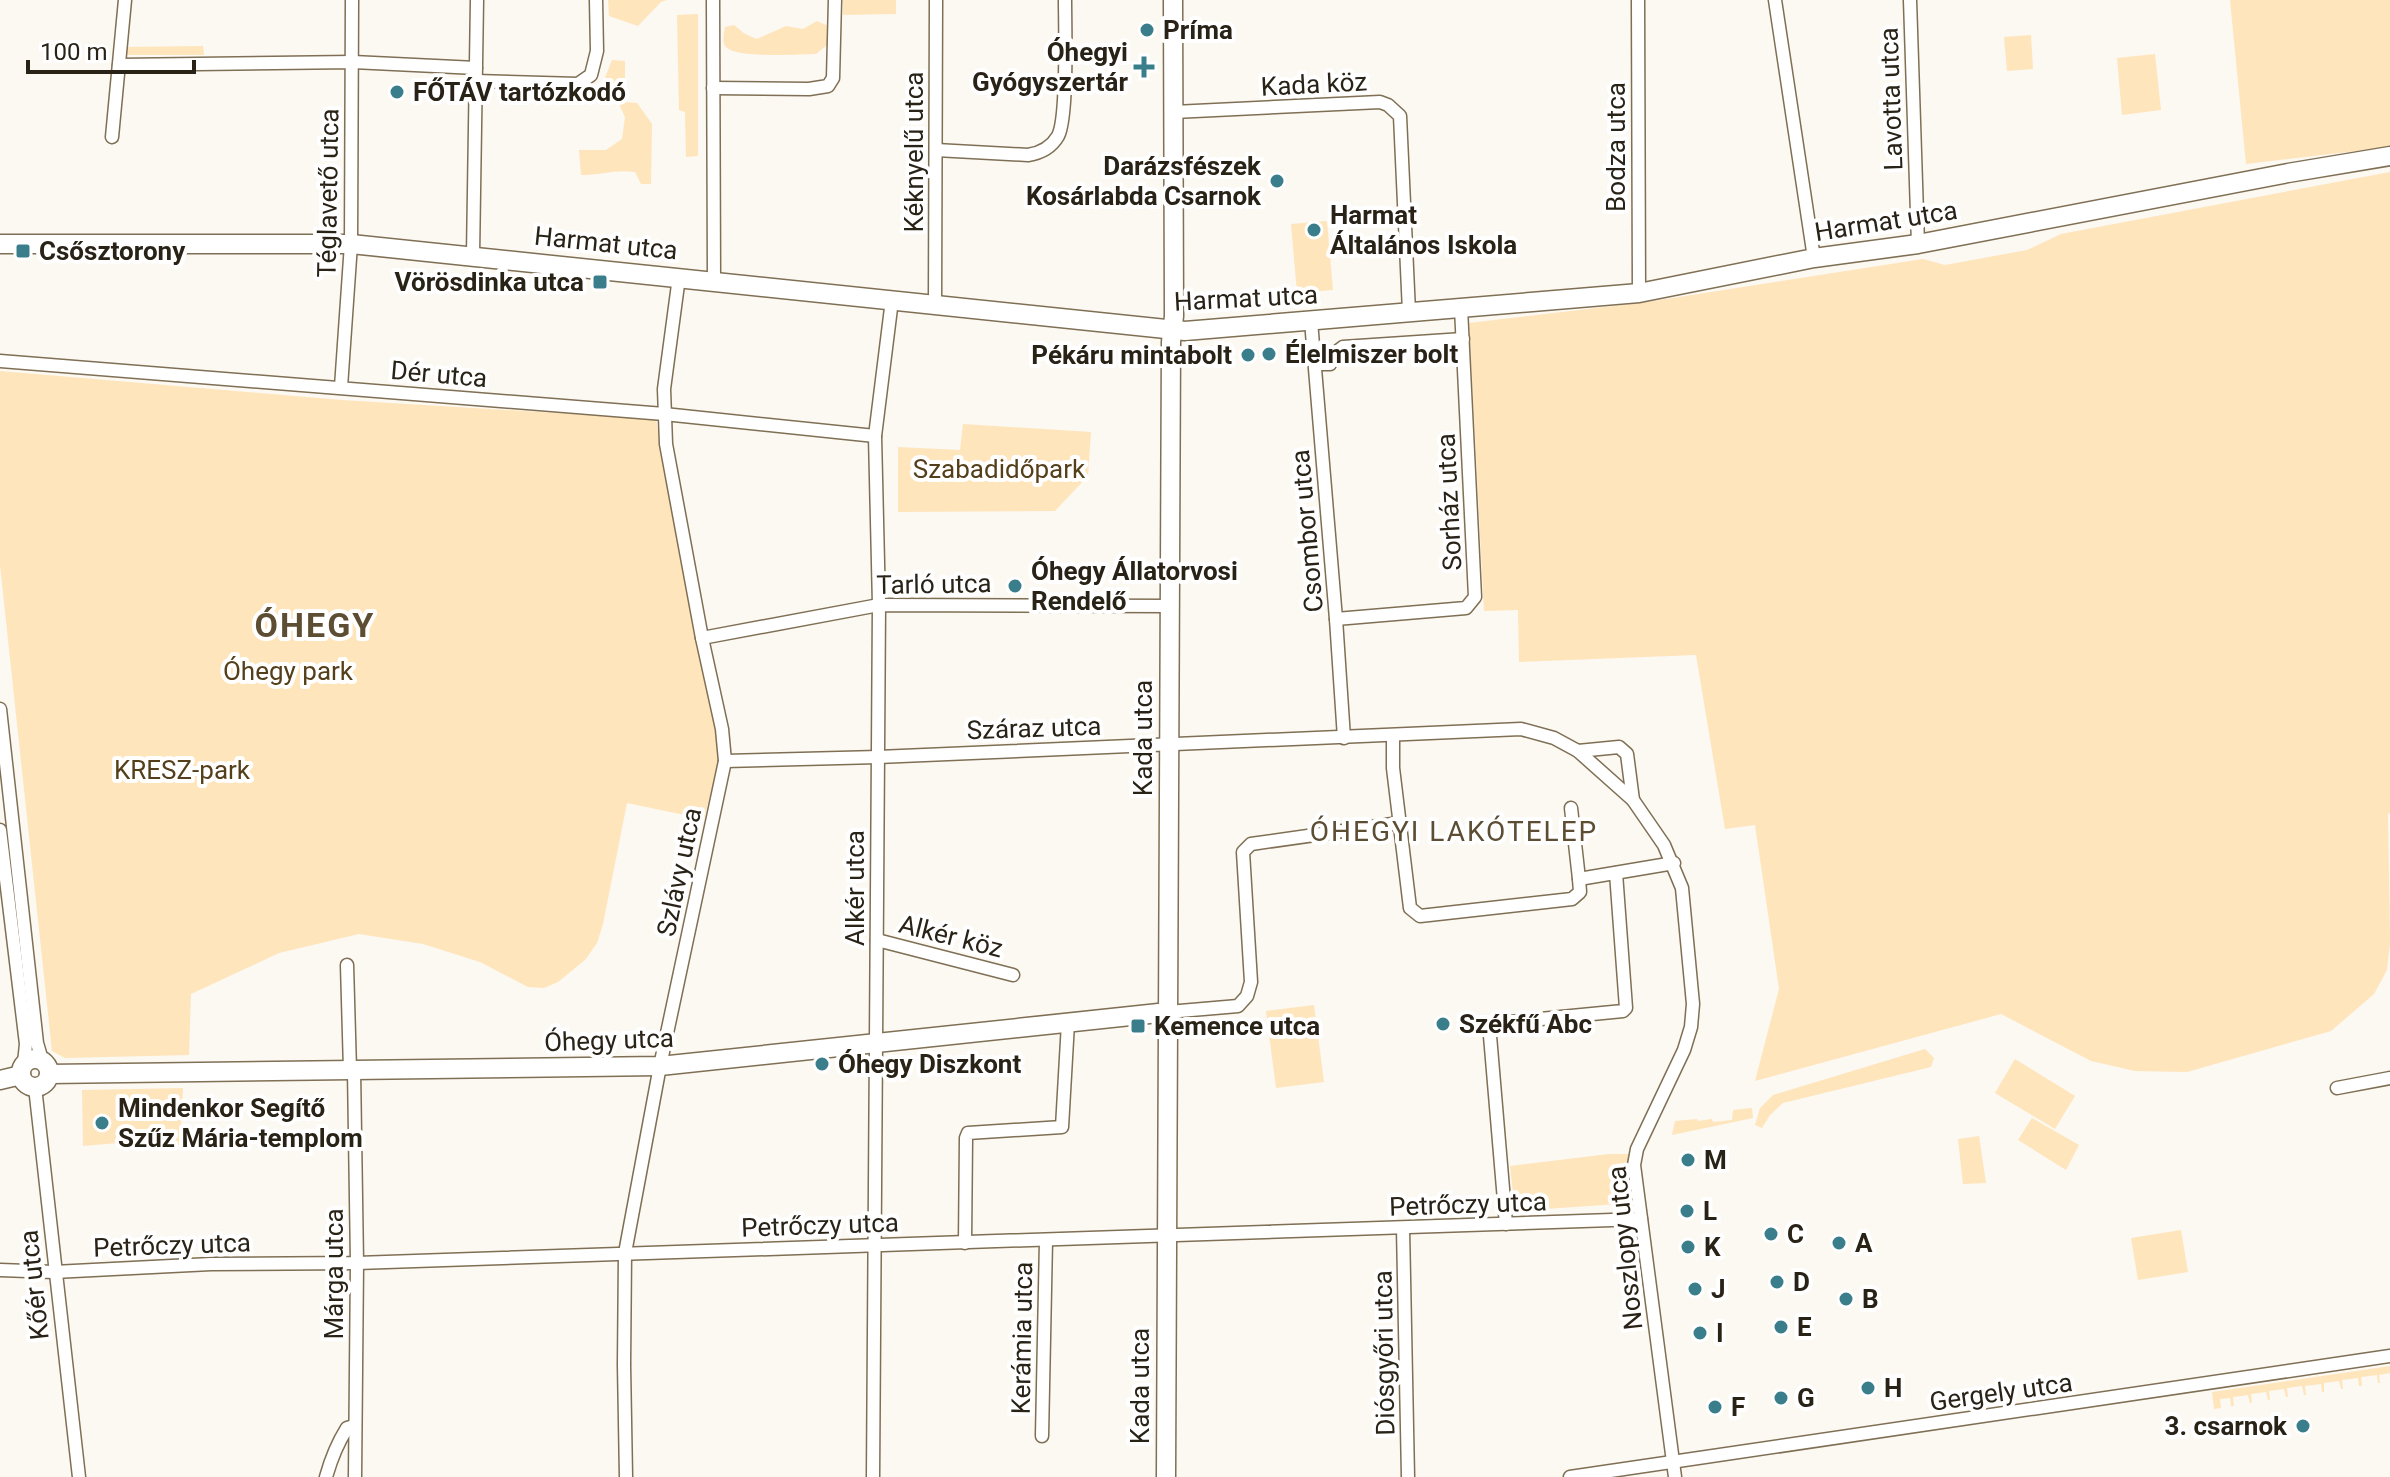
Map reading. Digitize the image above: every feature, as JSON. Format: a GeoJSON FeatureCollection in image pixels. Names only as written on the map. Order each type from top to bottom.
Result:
{"type":"FeatureCollection","features":[{"type":"Feature","properties":{"kind":"street"},"geometry":{"type":"LineString","coordinates":[[112,137],[125,0]]}},
{"type":"Feature","properties":{"kind":"street","name":"Téglavető utca"},"geometry":{"type":"LineString","coordinates":[[341,387],[351,244],[352,0]]}},
{"type":"Feature","properties":{"kind":"street"},"geometry":{"type":"LineString","coordinates":[[473,255],[477,0]]}},
{"type":"Feature","properties":{"kind":"street"},"geometry":{"type":"LineString","coordinates":[[119,65],[353,62],[578,84],[591,75],[597,51],[596,0]]}},
{"type":"Feature","properties":{"kind":"street"},"geometry":{"type":"LineString","coordinates":[[713,0],[714,282]]}},
{"type":"Feature","properties":{"kind":"street"},"geometry":{"type":"LineString","coordinates":[[713,88],[828,86],[833,78],[835,0]]}},
{"type":"Feature","properties":{"kind":"street","name":"Kéknyelű utca"},"geometry":{"type":"LineString","coordinates":[[935,305],[936,0]]}},
{"type":"Feature","properties":{"kind":"street"},"geometry":{"type":"LineString","coordinates":[[936,150],[1028,155],[1040,153],[1052,145],[1062,126],[1065,0]]}},
{"type":"Feature","properties":{"kind":"street","name":"Kada utca"},"geometry":{"type":"LineString","coordinates":[[1166,1477],[1173,0]]}},
{"type":"Feature","properties":{"kind":"street","name":"Bodza utca"},"geometry":{"type":"LineString","coordinates":[[1638,0],[1639,293]]}},
{"type":"Feature","properties":{"kind":"street"},"geometry":{"type":"LineString","coordinates":[[1775,0],[1814,258]]}},
{"type":"Feature","properties":{"kind":"street","name":"Lavotta utca"},"geometry":{"type":"LineString","coordinates":[[1910,0],[1918,244]]}},
{"type":"Feature","properties":{"kind":"street","name":"Kada köz"},"geometry":{"type":"LineString","coordinates":[[1174,112],[1380,102],[1396,110],[1400,116],[1409,312]]}},
{"type":"Feature","properties":{"kind":"street","name":"Harmat utca"},"geometry":{"type":"LineString","coordinates":[[0,244],[351,244],[1185,331],[1639,293],[1814,258],[1918,244],[2390,156]]}},
{"type":"Feature","properties":{"kind":"street","name":"Szlávy utca"},"geometry":{"type":"LineString","coordinates":[[626,1477],[625,1253],[660,1066],[725,761],[722,729],[666,444],[664,389],[679,277]]}},
{"type":"Feature","properties":{"kind":"street","name":"Alkér utca"},"geometry":{"type":"LineString","coordinates":[[873,1477],[879,605],[875,436],[892,300]]}},
{"type":"Feature","properties":{"kind":"street","name":"Sorház utca"},"geometry":{"type":"LineString","coordinates":[[1336,619],[1466,608],[1475,597],[1461,308]]}},
{"type":"Feature","properties":{"kind":"street","name":"Csombor utca"},"geometry":{"type":"LineString","coordinates":[[1311,321],[1344,738]]}},
{"type":"Feature","properties":{"kind":"street"},"geometry":{"type":"LineString","coordinates":[[1315,364],[1330,364],[1334,354],[1343,347],[1463,339]]}},
{"type":"Feature","properties":{"kind":"street","name":"Dér utca"},"geometry":{"type":"LineString","coordinates":[[0,361],[664,414],[875,436]]}},
{"type":"Feature","properties":{"kind":"street","name":"Tarló utca"},"geometry":{"type":"LineString","coordinates":[[702,638],[879,605],[1170,606]]}},
{"type":"Feature","properties":{"kind":"street","name":"Kőér utca"},"geometry":{"type":"LineString","coordinates":[[0,709],[37,1043],[34,1072]]}},
{"type":"Feature","properties":{"kind":"street","name":"Noszlopy utca"},"geometry":{"type":"LineString","coordinates":[[1344,738],[1521,729],[1554,738],[1578,751],[1633,800],[1674,863],[1682,888],[1693,1004],[1691,1027],[1684,1050],[1637,1149],[1634,1165],[1675,1477]]}},
{"type":"Feature","properties":{"kind":"street"},"geometry":{"type":"LineString","coordinates":[[1393,736],[1393,768],[1410,908],[1420,916],[1572,899],[1580,892],[1571,808]]}},
{"type":"Feature","properties":{"kind":"street","name":"Száraz utca"},"geometry":{"type":"LineString","coordinates":[[725,761],[1344,738]]}},
{"type":"Feature","properties":{"kind":"street","name":"Noszlopy utca"},"geometry":{"type":"LineString","coordinates":[[1578,751],[1619,747],[1627,754],[1633,800]]}},
{"type":"Feature","properties":{"kind":"street"},"geometry":{"type":"LineString","coordinates":[[1168,1012],[1238,1006],[1247,996],[1251,982],[1243,852],[1251,844],[1399,823]]}},
{"type":"Feature","properties":{"kind":"street","name":"Kőér utca"},"geometry":{"type":"LineString","coordinates":[[0,830],[26,1044],[34,1072],[79,1477]]}},
{"type":"Feature","properties":{"kind":"street"},"geometry":{"type":"LineString","coordinates":[[1579,879],[1674,863]]}},
{"type":"Feature","properties":{"kind":"street"},"geometry":{"type":"LineString","coordinates":[[1506,1224],[1489,1024],[1623,1011],[1626,1008],[1616,873]]}},
{"type":"Feature","properties":{"kind":"street","name":"Alkér köz"},"geometry":{"type":"LineString","coordinates":[[877,940],[1013,975]]}},
{"type":"Feature","properties":{"kind":"street","name":"Márga utca"},"geometry":{"type":"LineString","coordinates":[[347,965],[357,1263],[355,1477]]}},
{"type":"Feature","properties":{"kind":"street","name":"Óhegy utca"},"geometry":{"type":"LineString","coordinates":[[0,1080],[34,1072],[660,1066],[1168,1012]]}},
{"type":"Feature","properties":{"kind":"street"},"geometry":{"type":"LineString","coordinates":[[965,1243],[968,1133],[1062,1127],[1068,1023]]}},
{"type":"Feature","properties":{"kind":"street"},"geometry":{"type":"LineString","coordinates":[[2337,1088],[2390,1078]]}},
{"type":"Feature","properties":{"kind":"street","name":"Petrőczy utca"},"geometry":{"type":"LineString","coordinates":[[0,1270],[54,1272],[211,1264],[357,1263],[1641,1219]]}},
{"type":"Feature","properties":{"kind":"street","name":"Diósgyőri utca"},"geometry":{"type":"LineString","coordinates":[[1403,1228],[1408,1477]]}},
{"type":"Feature","properties":{"kind":"street","name":"Kerámia utca"},"geometry":{"type":"LineString","coordinates":[[1042,1436],[1046,1240]]}},
{"type":"Feature","properties":{"kind":"street","name":"Gergely utca"},"geometry":{"type":"LineString","coordinates":[[1570,1477],[2390,1356]]}},
{"type":"Feature","properties":{"kind":"street"},"geometry":{"type":"LineString","coordinates":[[326,1477],[341,1438],[347,1428],[354,1426]]}},
{"type":"Feature","properties":{"kind":"green space"},"geometry":{"type":"Polygon","coordinates":[[[608,0],[667,0],[661,2],[638,26],[609,16],[608,0]]]}},
{"type":"Feature","properties":{"kind":"green space"},"geometry":{"type":"Polygon","coordinates":[[[843,0],[896,0],[896,14],[843,15],[843,0]]]}},
{"type":"Feature","properties":{"kind":"green space"},"geometry":{"type":"Polygon","coordinates":[[[2230,0],[2390,0],[2390,147],[2246,164],[2230,0]]]}},
{"type":"Feature","properties":{"kind":"green space"},"geometry":{"type":"Polygon","coordinates":[[[698,14],[698,156],[686,157],[685,112],[679,110],[677,15],[698,14]]]}},
{"type":"Feature","properties":{"kind":"green space"},"geometry":{"type":"Polygon","coordinates":[[[817,21],[828,26],[831,42],[816,54],[741,53],[724,44],[725,27],[734,25],[757,39],[786,26],[803,29],[817,21]]]}},
{"type":"Feature","properties":{"kind":"green space"},"geometry":{"type":"Polygon","coordinates":[[[2031,35],[2033,69],[2007,71],[2004,37],[2031,35]]]}},
{"type":"Feature","properties":{"kind":"green space"},"geometry":{"type":"Polygon","coordinates":[[[203,46],[204,55],[126,55],[126,47],[203,46]]]}},
{"type":"Feature","properties":{"kind":"green space"},"geometry":{"type":"Polygon","coordinates":[[[2155,54],[2161,110],[2122,115],[2117,58],[2155,54]]]}},
{"type":"Feature","properties":{"kind":"green space"},"geometry":{"type":"Polygon","coordinates":[[[612,60],[625,61],[625,102],[637,103],[652,124],[651,184],[641,184],[635,172],[581,175],[579,150],[606,150],[622,139],[625,117],[618,102],[595,103],[612,60]]]}},
{"type":"Feature","properties":{"kind":"green space"},"geometry":{"type":"Polygon","coordinates":[[[2390,172],[2390,942],[2387,970],[2374,994],[2331,1031],[2187,1072],[2135,1071],[2091,1061],[2001,1014],[1755,1081],[1779,989],[1755,825],[1725,829],[1696,655],[1519,662],[1518,610],[1484,611],[1469,323],[1647,302],[1923,259],[1945,265],[2027,250],[2061,234],[2390,172]]]}},
{"type":"Feature","properties":{"kind":"green space"},"geometry":{"type":"Polygon","coordinates":[[[1327,221],[1333,290],[1297,293],[1291,224],[1327,221]]]}},
{"type":"Feature","properties":{"kind":"green space","name":"Óhegy park"},"geometry":{"type":"Polygon","coordinates":[[[0,371],[342,400],[656,419],[716,727],[719,761],[704,819],[627,803],[597,943],[585,960],[558,982],[544,988],[528,987],[480,962],[423,944],[359,934],[279,953],[191,994],[189,1055],[65,1058],[52,1051],[0,565],[0,371]]]}},
{"type":"Feature","properties":{"kind":"green space","name":"Szabadidőpark"},"geometry":{"type":"Polygon","coordinates":[[[963,424],[1091,432],[1088,476],[1055,511],[898,512],[898,447],[960,450],[963,424]]]}},
{"type":"Feature","properties":{"kind":"green space"},"geometry":{"type":"Polygon","coordinates":[[[1314,1005],[1324,1082],[1276,1088],[1266,1011],[1314,1005]]]}},
{"type":"Feature","properties":{"kind":"green space"},"geometry":{"type":"Polygon","coordinates":[[[1925,1049],[1934,1058],[1931,1067],[1783,1103],[1762,1128],[1755,1125],[1760,1108],[1773,1095],[1925,1049]]]}},
{"type":"Feature","properties":{"kind":"green space"},"geometry":{"type":"Polygon","coordinates":[[[2015,1059],[2075,1096],[2055,1129],[1995,1093],[2015,1059]]]}},
{"type":"Feature","properties":{"kind":"green space"},"geometry":{"type":"Polygon","coordinates":[[[183,1088],[180,1145],[129,1142],[83,1146],[82,1090],[183,1088]]]}},
{"type":"Feature","properties":{"kind":"green space"},"geometry":{"type":"Polygon","coordinates":[[[1752,1108],[1753,1118],[1672,1135],[1675,1121],[1732,1120],[1733,1110],[1752,1108]]]}},
{"type":"Feature","properties":{"kind":"green space"},"geometry":{"type":"Polygon","coordinates":[[[2032,1118],[2079,1145],[2066,1170],[2018,1140],[2032,1118]]]}},
{"type":"Feature","properties":{"kind":"green space"},"geometry":{"type":"Polygon","coordinates":[[[1979,1136],[1986,1183],[1963,1184],[1958,1139],[1979,1136]]]}},
{"type":"Feature","properties":{"kind":"green space"},"geometry":{"type":"Polygon","coordinates":[[[1630,1154],[1632,1203],[1515,1211],[1510,1166],[1630,1154]]]}},
{"type":"Feature","properties":{"kind":"green space"},"geometry":{"type":"Polygon","coordinates":[[[2181,1230],[2188,1272],[2138,1280],[2131,1238],[2181,1230]]]}},
{"type":"Feature","properties":{"kind":"green space"},"geometry":{"type":"Polygon","coordinates":[[[2390,1366],[2390,1373],[2379,1375],[2380,1383],[2377,1375],[2361,1377],[2362,1386],[2359,1386],[2358,1378],[2342,1380],[2343,1389],[2339,1381],[2324,1383],[2324,1392],[2321,1384],[2305,1386],[2306,1395],[2302,1386],[2287,1388],[2288,1397],[2284,1389],[2269,1391],[2270,1400],[2266,1392],[2251,1394],[2252,1403],[2248,1395],[2233,1397],[2234,1406],[2231,1406],[2230,1398],[2220,1399],[2221,1408],[2214,1409],[2212,1392],[2390,1366]]]}},
{"type":"Feature","properties":{"kind":"place","name":"Príma"},"geometry":{"type":"Point","coordinates":[1147,30]}},
{"type":"Feature","properties":{"kind":"place","name":"Óhegyi Gyógyszertár"},"geometry":{"type":"Point","coordinates":[1144,67]}},
{"type":"Feature","properties":{"kind":"place","name":"FŐTÁV tartózkodó"},"geometry":{"type":"Point","coordinates":[397,92]}},
{"type":"Feature","properties":{"kind":"place","name":"Darázsfészek Kosárlabda Csarnok"},"geometry":{"type":"Point","coordinates":[1277,181]}},
{"type":"Feature","properties":{"kind":"place","name":"Harmat Általános Iskola"},"geometry":{"type":"Point","coordinates":[1314,230]}},
{"type":"Feature","properties":{"kind":"place","name":"Csősztorony"},"geometry":{"type":"Point","coordinates":[23,251]}},
{"type":"Feature","properties":{"kind":"place","name":"Vörösdinka utca"},"geometry":{"type":"Point","coordinates":[600,282]}},
{"type":"Feature","properties":{"kind":"place","name":"Élelmiszer bolt"},"geometry":{"type":"Point","coordinates":[1269,354]}},
{"type":"Feature","properties":{"kind":"place","name":"Pékáru mintabolt"},"geometry":{"type":"Point","coordinates":[1248,355]}},
{"type":"Feature","properties":{"kind":"place","name":"Óhegy Állatorvosi Rendelő"},"geometry":{"type":"Point","coordinates":[1015,586]}},
{"type":"Feature","properties":{"kind":"place","name":"Székfű Abc"},"geometry":{"type":"Point","coordinates":[1443,1024]}},
{"type":"Feature","properties":{"kind":"place","name":"Kemence utca"},"geometry":{"type":"Point","coordinates":[1138,1026]}},
{"type":"Feature","properties":{"kind":"place","name":"Óhegy Diszkont"},"geometry":{"type":"Point","coordinates":[822,1064]}},
{"type":"Feature","properties":{"kind":"place","name":"Mindenkor Segítő Szűz Mária-templom"},"geometry":{"type":"Point","coordinates":[102,1123]}},
{"type":"Feature","properties":{"kind":"place","name":"M"},"geometry":{"type":"Point","coordinates":[1688,1160]}},
{"type":"Feature","properties":{"kind":"place","name":"L"},"geometry":{"type":"Point","coordinates":[1687,1211]}},
{"type":"Feature","properties":{"kind":"place","name":"C"},"geometry":{"type":"Point","coordinates":[1771,1234]}},
{"type":"Feature","properties":{"kind":"place","name":"A"},"geometry":{"type":"Point","coordinates":[1839,1243]}},
{"type":"Feature","properties":{"kind":"place","name":"K"},"geometry":{"type":"Point","coordinates":[1688,1247]}},
{"type":"Feature","properties":{"kind":"place","name":"D"},"geometry":{"type":"Point","coordinates":[1777,1282]}},
{"type":"Feature","properties":{"kind":"place","name":"J"},"geometry":{"type":"Point","coordinates":[1695,1289]}},
{"type":"Feature","properties":{"kind":"place","name":"B"},"geometry":{"type":"Point","coordinates":[1846,1299]}},
{"type":"Feature","properties":{"kind":"place","name":"E"},"geometry":{"type":"Point","coordinates":[1781,1327]}},
{"type":"Feature","properties":{"kind":"place","name":"I"},"geometry":{"type":"Point","coordinates":[1700,1333]}},
{"type":"Feature","properties":{"kind":"place","name":"H"},"geometry":{"type":"Point","coordinates":[1868,1388]}},
{"type":"Feature","properties":{"kind":"place","name":"G"},"geometry":{"type":"Point","coordinates":[1781,1398]}},
{"type":"Feature","properties":{"kind":"place","name":"F"},"geometry":{"type":"Point","coordinates":[1715,1407]}},
{"type":"Feature","properties":{"kind":"place","name":"3. csarnok"},"geometry":{"type":"Point","coordinates":[2303,1426]}},
{"type":"Feature","properties":{"kind":"district","name":"ÓHEGY"},"geometry":{"type":"Point","coordinates":[315,625]}},
{"type":"Feature","properties":{"kind":"district","name":"ÓHEGYI LAKÓTELEP"},"geometry":{"type":"Point","coordinates":[1454,831]}},
{"type":"Feature","properties":{"kind":"park label","name":"KRESZ-park"},"geometry":{"type":"Point","coordinates":[182,770]}}]}
